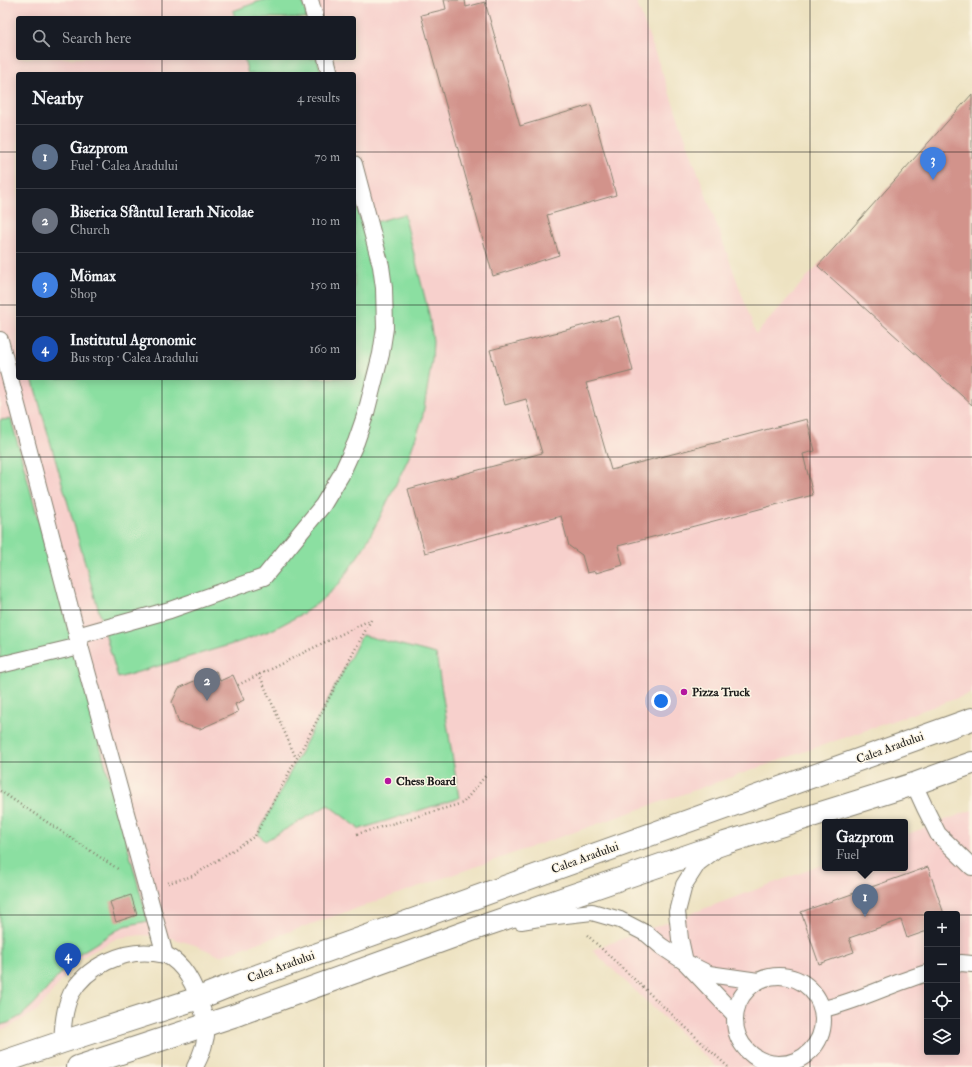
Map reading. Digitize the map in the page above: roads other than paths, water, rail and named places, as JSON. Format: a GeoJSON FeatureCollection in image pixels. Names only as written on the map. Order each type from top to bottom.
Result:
{"type":"FeatureCollection","features":[{"type":"Feature","properties":{"kind":"main road","name":"Calea Aradului"},"geometry":{"type":"LineString","coordinates":[[0,1063],[199,998],[244,980],[972,719]]}},
{"type":"Feature","properties":{"kind":"main road"},"geometry":{"type":"LineString","coordinates":[[78,1067],[207,1025],[480,927],[725,843],[914,784],[972,763]]}},
{"type":"Feature","properties":{"kind":"lane"},"geometry":{"type":"LineString","coordinates":[[310,0],[314,16]]}},
{"type":"Feature","properties":{"kind":"lane"},"geometry":{"type":"LineString","coordinates":[[326,60],[330,72]]}},
{"type":"Feature","properties":{"kind":"lane"},"geometry":{"type":"LineString","coordinates":[[0,665],[79,641],[264,577],[323,505],[341,475],[356,442],[366,413],[381,354],[384,328],[384,288],[381,266],[356,172]]}},
{"type":"Feature","properties":{"kind":"lane"},"geometry":{"type":"LineString","coordinates":[[0,340],[79,641],[165,955]]}},
{"type":"Feature","properties":{"kind":"lane"},"geometry":{"type":"LineString","coordinates":[[914,784],[938,834],[972,867]]}},
{"type":"Feature","properties":{"kind":"lane"},"geometry":{"type":"LineString","coordinates":[[725,843],[698,863],[684,885],[677,912],[680,939],[685,962],[736,1015]]}},
{"type":"Feature","properties":{"kind":"lane"},"geometry":{"type":"LineString","coordinates":[[480,927],[592,912],[620,920],[647,934],[661,946],[685,962],[710,974],[758,981]]}},
{"type":"Feature","properties":{"kind":"lane"},"geometry":{"type":"LineString","coordinates":[[62,1042],[65,1012],[71,995],[80,981],[91,971],[102,964],[126,955],[148,952],[165,955],[177,963],[188,976],[199,998],[207,1025],[202,1055],[195,1067]]}},
{"type":"Feature","properties":{"kind":"lane"},"geometry":{"type":"LineString","coordinates":[[960,963],[972,964]]}},
{"type":"Feature","properties":{"kind":"lane"},"geometry":{"type":"LineString","coordinates":[[823,1009],[838,1006],[912,977],[924,974]]}},
{"type":"Feature","properties":{"kind":"lane"},"geometry":{"type":"LineString","coordinates":[[780,975],[792,977],[802,982],[816,993],[823,1009],[823,1024],[820,1039],[803,1063],[769,1063],[754,1056],[743,1045],[737,1031],[736,1015],[739,1001],[747,990],[758,981],[768,976],[780,975]]}},
{"type":"Feature","properties":{"kind":"place","name":"Mömax"},"geometry":{"type":"Point","coordinates":[933,180]}},
{"type":"Feature","properties":{"kind":"place","name":"Pizza Truck"},"geometry":{"type":"Point","coordinates":[684,692]}},
{"type":"Feature","properties":{"kind":"place","name":"Biserica Sfântul Ierarh Nicolae"},"geometry":{"type":"Point","coordinates":[207,701]}},
{"type":"Feature","properties":{"kind":"place","name":"Chess Board"},"geometry":{"type":"Point","coordinates":[388,781]}},
{"type":"Feature","properties":{"kind":"place","name":"Gazprom"},"geometry":{"type":"Point","coordinates":[865,917]}},
{"type":"Feature","properties":{"kind":"place","name":"Institutul Agronomic"},"geometry":{"type":"Point","coordinates":[68,976]}}]}
